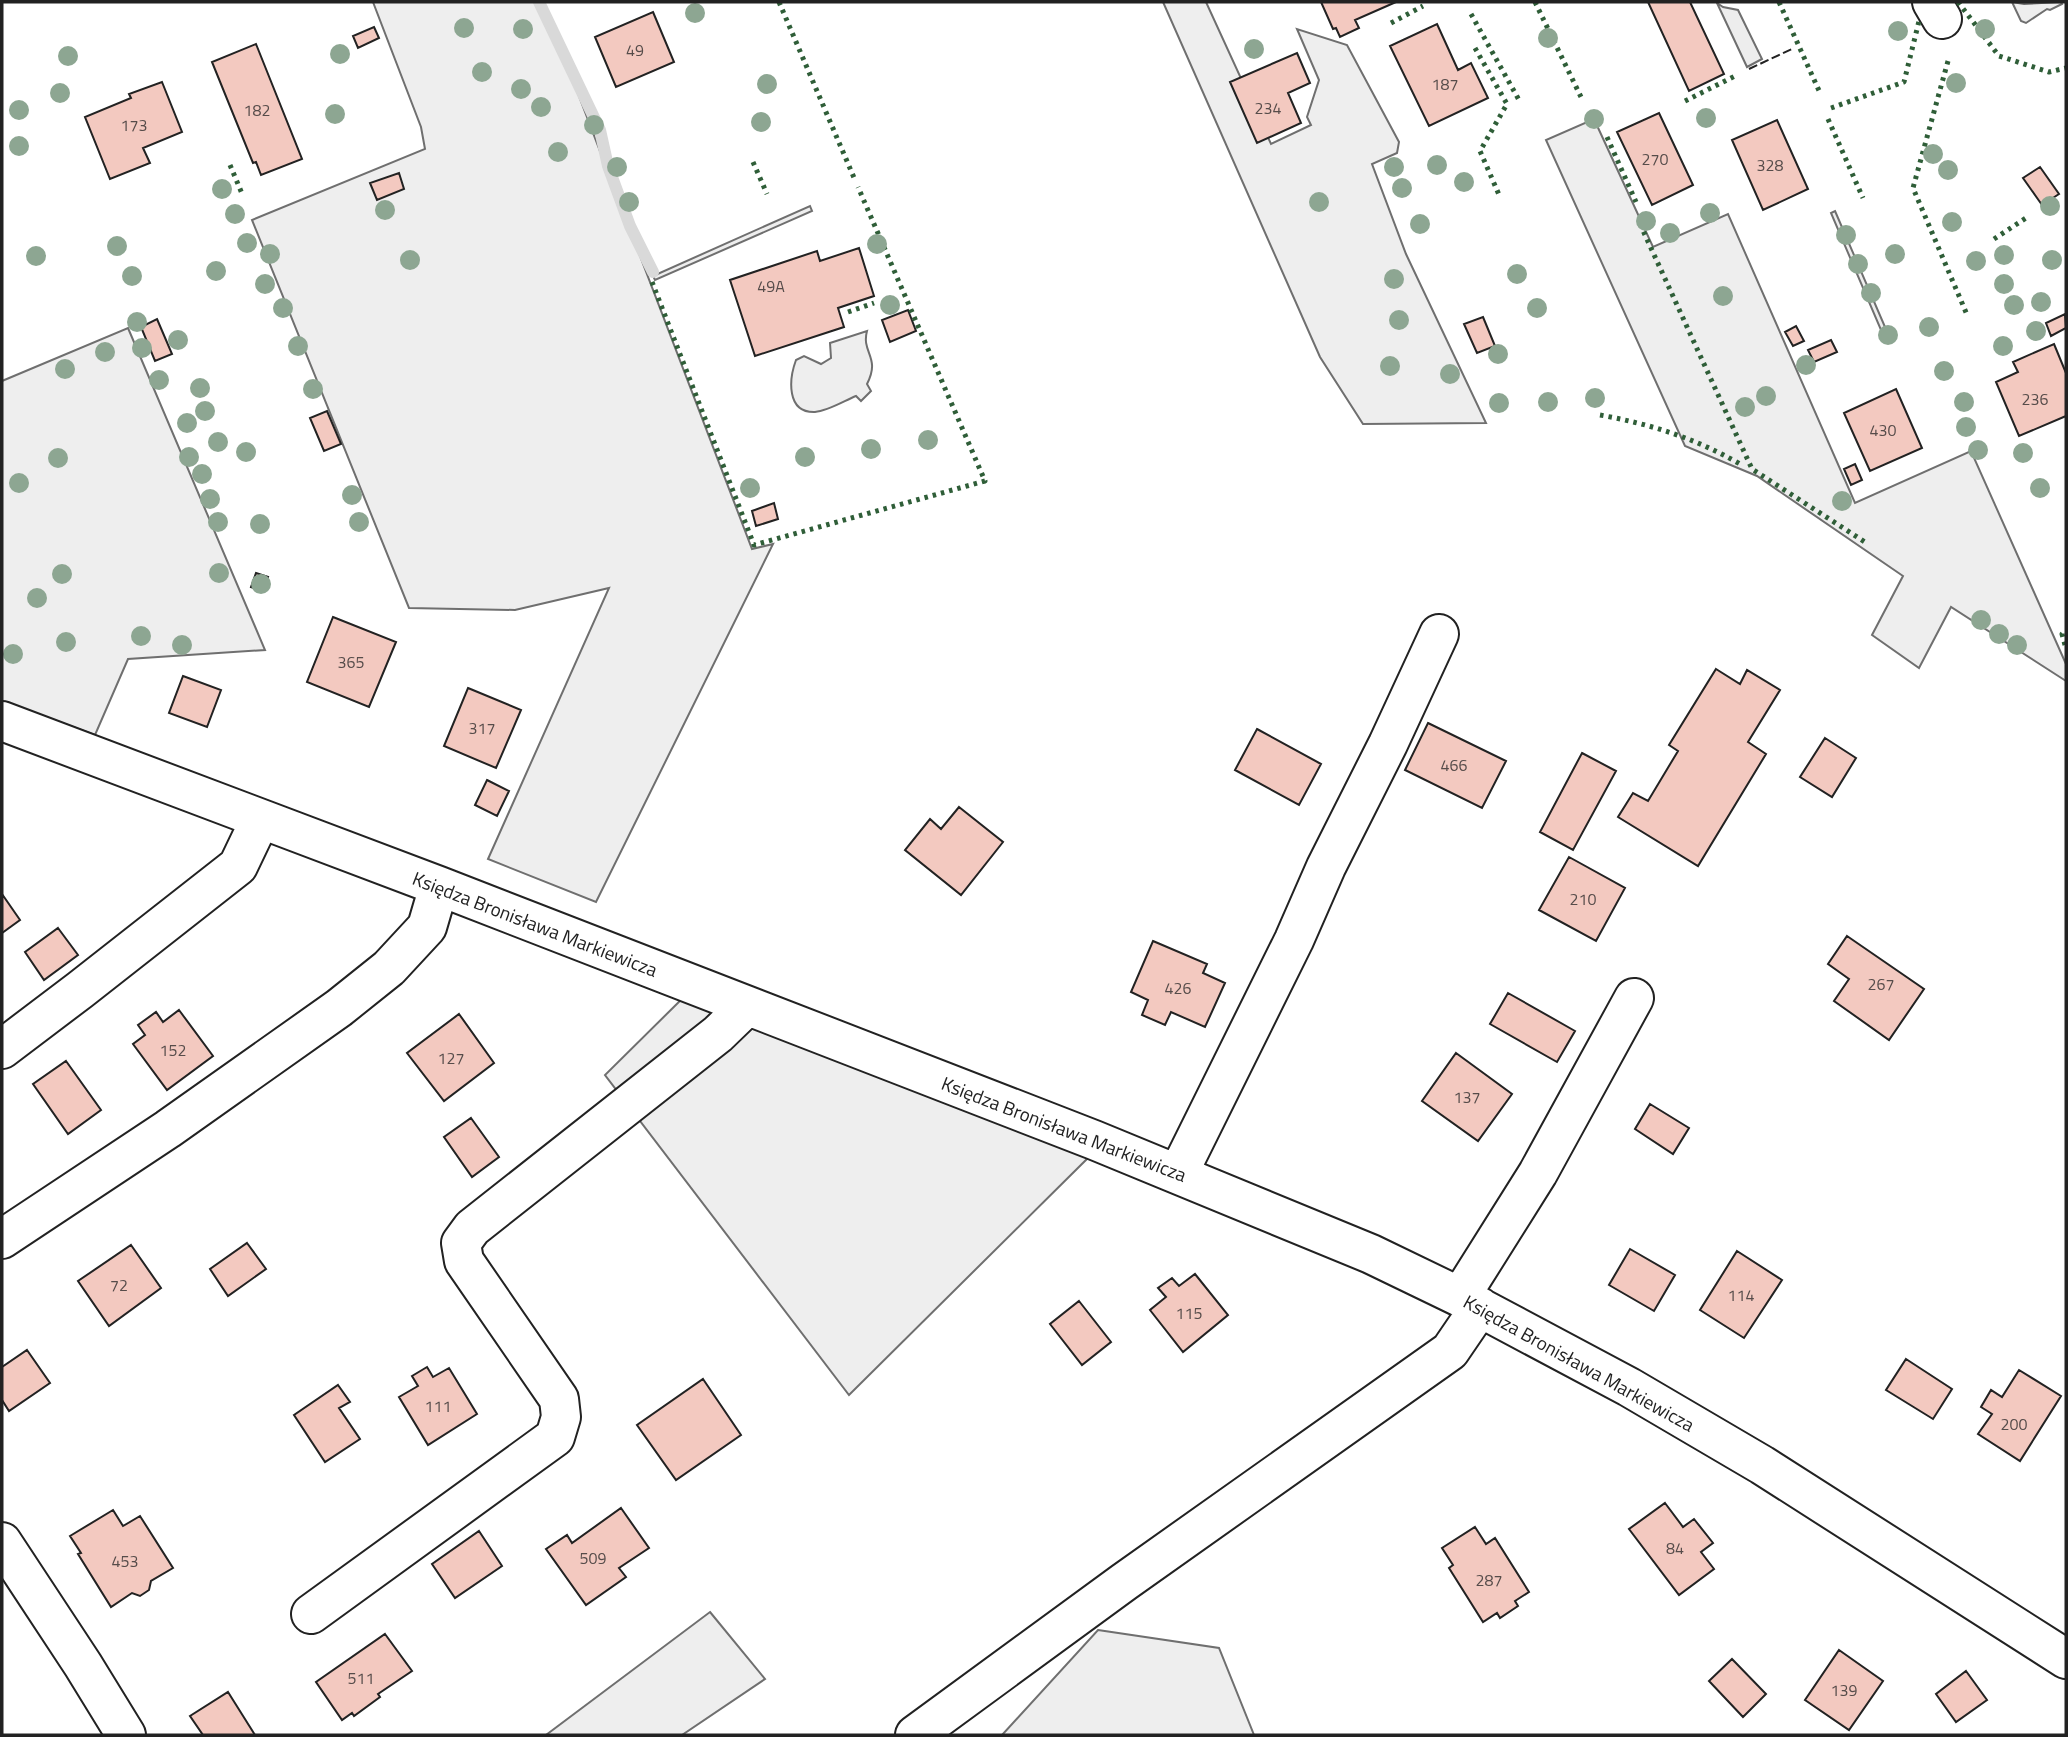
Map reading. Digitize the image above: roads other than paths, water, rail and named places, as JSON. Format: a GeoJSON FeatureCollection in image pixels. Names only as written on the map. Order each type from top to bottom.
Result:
{"type":"FeatureCollection","features":[{"type":"Feature","properties":{"kind":"street"},"geometry":{"type":"LineString","coordinates":[[1178,1174],[1294,940],[1326,867],[1388,744],[1438,634]]}},
{"type":"Feature","properties":{"kind":"street","name":"Księdza Bronisława Markiewicza"},"geometry":{"type":"LineString","coordinates":[[2,722],[439,886],[1178,1174],[1371,1254],[1470,1302],[1609,1376],[1762,1465],[2066,1659]]}},
{"type":"Feature","properties":{"kind":"street"},"geometry":{"type":"LineString","coordinates":[[2,1049],[238,866],[260,820]]}},
{"type":"Feature","properties":{"kind":"street"},"geometry":{"type":"LineString","coordinates":[[2,1239],[168,1129],[339,1008],[389,968],[427,927],[439,886]]}},
{"type":"Feature","properties":{"kind":"street"},"geometry":{"type":"LineString","coordinates":[[915,1735],[1450,1351],[1470,1302],[1634,998]]}},
{"type":"Feature","properties":{"kind":"street"},"geometry":{"type":"LineString","coordinates":[[311,1614],[555,1437],[561,1417],[559,1399],[464,1261],[461,1243],[472,1228],[718,1034],[747,1006]]}},
{"type":"Feature","properties":{"kind":"street"},"geometry":{"type":"LineString","coordinates":[[2,1542],[126,1735]]}},
{"type":"Feature","properties":{"kind":"waterway"},"geometry":{"type":"LineString","coordinates":[[539,2],[600,130],[608,166],[630,226],[653,272]]}}]}
